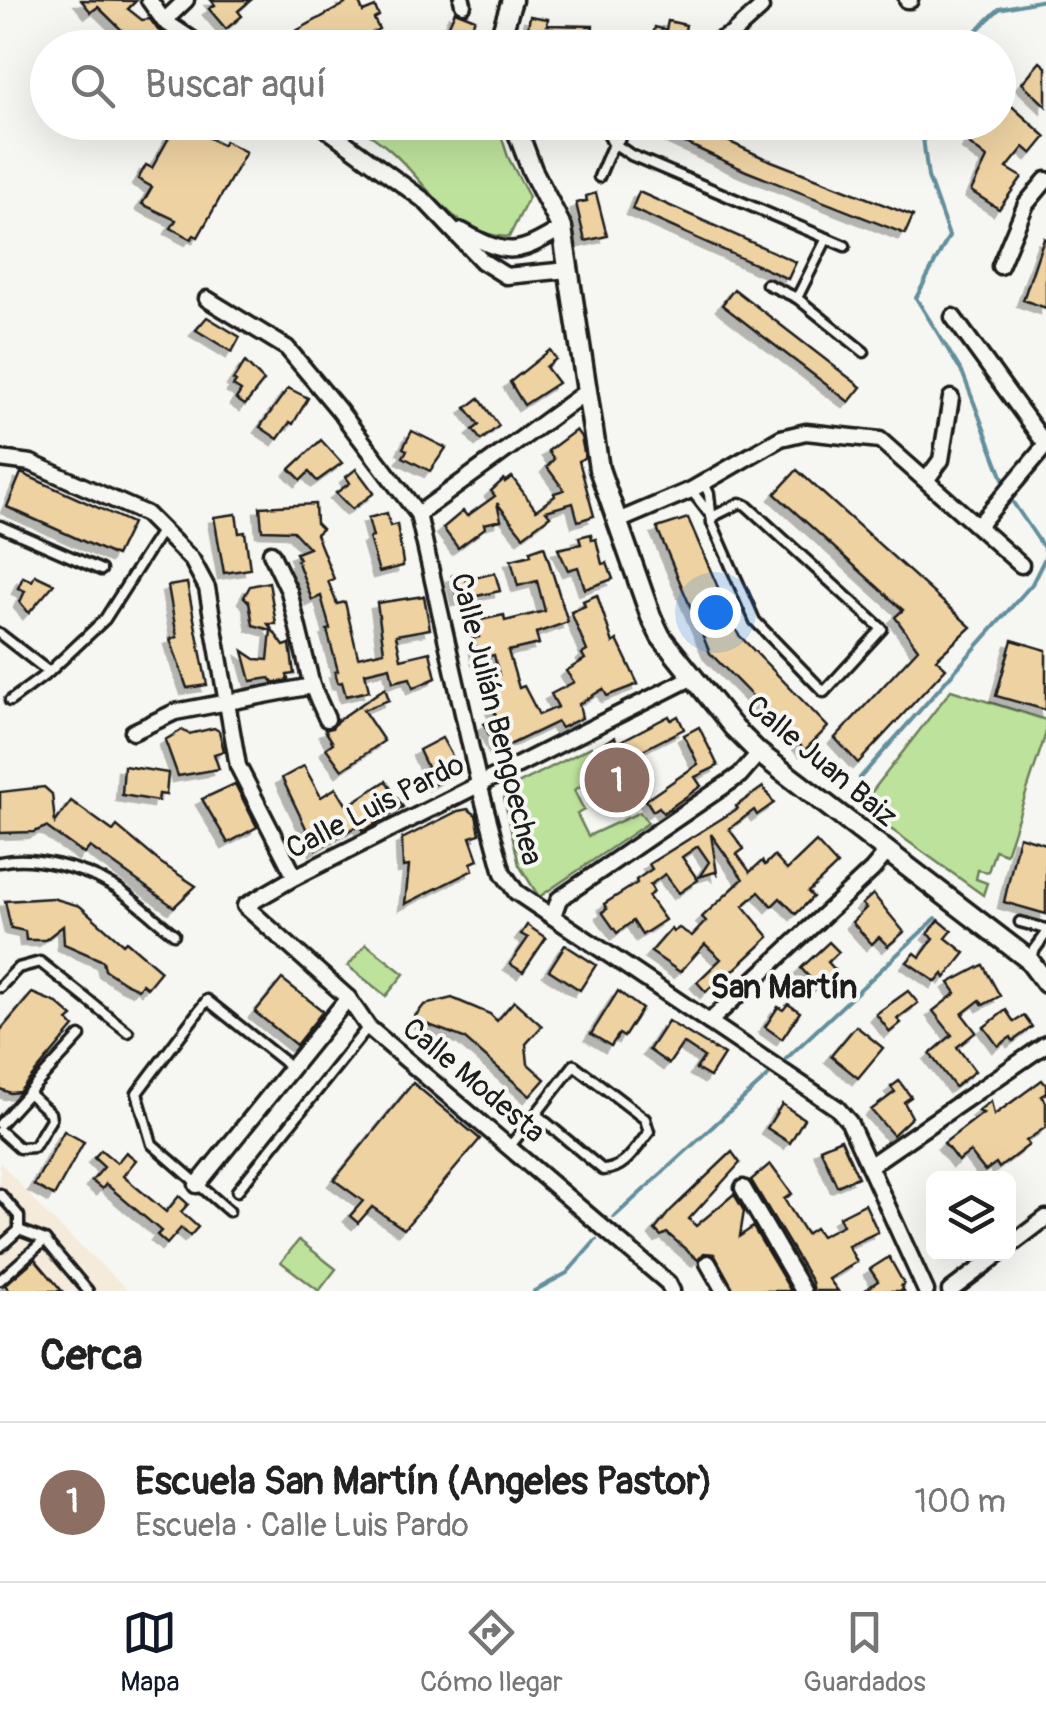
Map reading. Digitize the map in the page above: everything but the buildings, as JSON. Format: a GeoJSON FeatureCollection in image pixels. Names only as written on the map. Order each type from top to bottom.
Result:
{"type":"FeatureCollection","features":[{"type":"Feature","properties":{"kind":"street"},"geometry":{"type":"LineString","coordinates":[[149,0],[164,20],[179,30]]}},
{"type":"Feature","properties":{"kind":"street"},"geometry":{"type":"LineString","coordinates":[[164,20],[186,0]]}},
{"type":"Feature","properties":{"kind":"street"},"geometry":{"type":"LineString","coordinates":[[503,30],[512,0]]}},
{"type":"Feature","properties":{"kind":"street"},"geometry":{"type":"LineString","coordinates":[[735,30],[761,8]]}},
{"type":"Feature","properties":{"kind":"street"},"geometry":{"type":"LineString","coordinates":[[342,140],[426,201],[482,261],[512,277],[568,270]]}},
{"type":"Feature","properties":{"kind":"street","name":"Calle Juan Baiz"},"geometry":{"type":"LineString","coordinates":[[523,140],[568,270],[599,469],[655,628],[734,728],[759,752],[1028,959],[1046,983]]}},
{"type":"Feature","properties":{"kind":"street"},"geometry":{"type":"LineString","coordinates":[[1000,266],[1026,204],[1046,180]]}},
{"type":"Feature","properties":{"kind":"street"},"geometry":{"type":"LineString","coordinates":[[453,226],[470,227],[497,240],[556,232]]}},
{"type":"Feature","properties":{"kind":"street"},"geometry":{"type":"LineString","coordinates":[[453,226],[496,250],[521,248],[556,232]]}},
{"type":"Feature","properties":{"kind":"street"},"geometry":{"type":"LineString","coordinates":[[512,277],[512,263],[521,248]]}},
{"type":"Feature","properties":{"kind":"street","name":"Calle Julián Bengoechea"},"geometry":{"type":"LineString","coordinates":[[207,299],[287,348],[418,514],[479,784],[503,873],[516,892],[837,1108],[849,1122],[926,1291]]}},
{"type":"Feature","properties":{"kind":"street"},"geometry":{"type":"LineString","coordinates":[[954,317],[1046,445],[978,526]]}},
{"type":"Feature","properties":{"kind":"street"},"geometry":{"type":"LineString","coordinates":[[418,514],[586,391]]}},
{"type":"Feature","properties":{"kind":"street"},"geometry":{"type":"LineString","coordinates":[[927,478],[941,460],[951,398]]}},
{"type":"Feature","properties":{"kind":"street"},"geometry":{"type":"LineString","coordinates":[[618,521],[697,486],[781,438],[806,432],[880,440],[1021,565]]}},
{"type":"Feature","properties":{"kind":"street"},"geometry":{"type":"LineString","coordinates":[[0,458],[31,462],[146,514],[192,560],[207,588],[238,766],[295,877]]}},
{"type":"Feature","properties":{"kind":"street"},"geometry":{"type":"LineString","coordinates":[[271,553],[289,590],[312,686],[327,719]]}},
{"type":"Feature","properties":{"kind":"street","name":"Calle Luis Pardo"},"geometry":{"type":"LineString","coordinates":[[245,906],[295,877],[692,677]]}},
{"type":"Feature","properties":{"kind":"street"},"geometry":{"type":"LineString","coordinates":[[133,732],[175,712],[312,686]]}},
{"type":"Feature","properties":{"kind":"street"},"geometry":{"type":"LineString","coordinates":[[552,916],[559,899],[740,775],[759,752]]}},
{"type":"Feature","properties":{"kind":"street"},"geometry":{"type":"LineString","coordinates":[[709,1022],[888,851]]}},
{"type":"Feature","properties":{"kind":"street","name":"Calle Modesta"},"geometry":{"type":"LineString","coordinates":[[245,906],[348,998],[368,1027],[668,1283],[672,1291]]}},
{"type":"Feature","properties":{"kind":"street"},"geometry":{"type":"LineString","coordinates":[[198,1185],[348,998]]}},
{"type":"Feature","properties":{"kind":"street"},"geometry":{"type":"LineString","coordinates":[[869,1166],[1046,1044]]}},
{"type":"Feature","properties":{"kind":"street"},"geometry":{"type":"LineString","coordinates":[[743,1188],[802,1291]]}},
{"type":"Feature","properties":{"kind":"street"},"geometry":{"type":"LineString","coordinates":[[1016,1241],[1046,1218]]}},
{"type":"Feature","properties":{"kind":"street"},"geometry":{"type":"LineString","coordinates":[[950,1291],[991,1261]]}},
{"type":"Feature","properties":{"kind":"street"},"geometry":{"type":"LineString","coordinates":[[708,1264],[724,1291]]}},
{"type":"Feature","properties":{"kind":"lane"},"geometry":{"type":"LineString","coordinates":[[611,140],[631,154],[845,246]]}},
{"type":"Feature","properties":{"kind":"lane"},"geometry":{"type":"LineString","coordinates":[[599,177],[619,140]]}},
{"type":"Feature","properties":{"kind":"lane"},"geometry":{"type":"LineString","coordinates":[[798,298],[826,238]]}},
{"type":"Feature","properties":{"kind":"lane"},"geometry":{"type":"LineString","coordinates":[[768,284],[798,298],[864,352]]}},
{"type":"Feature","properties":{"kind":"lane"},"geometry":{"type":"LineString","coordinates":[[697,486],[712,517]]}},
{"type":"Feature","properties":{"kind":"lane"},"geometry":{"type":"LineString","coordinates":[[697,486],[709,494],[712,523],[755,621],[824,692],[882,629],[746,505],[740,503],[712,517]]}},
{"type":"Feature","properties":{"kind":"lane"},"geometry":{"type":"LineString","coordinates":[[0,526],[102,570]]}},
{"type":"Feature","properties":{"kind":"lane"},"geometry":{"type":"LineString","coordinates":[[10,702],[105,620],[163,528]]}},
{"type":"Feature","properties":{"kind":"lane"},"geometry":{"type":"LineString","coordinates":[[0,634],[49,672]]}},
{"type":"Feature","properties":{"kind":"lane"},"geometry":{"type":"LineString","coordinates":[[0,862],[49,864],[87,875],[113,886],[174,934]]}},
{"type":"Feature","properties":{"kind":"lane"},"geometry":{"type":"LineString","coordinates":[[1020,922],[1046,932],[1028,959]]}},
{"type":"Feature","properties":{"kind":"lane"},"geometry":{"type":"LineString","coordinates":[[0,987],[18,968],[40,962],[128,1032]]}},
{"type":"Feature","properties":{"kind":"lane"},"geometry":{"type":"LineString","coordinates":[[229,1211],[152,1144],[137,1093],[207,1000],[292,1068]]}},
{"type":"Feature","properties":{"kind":"lane"},"geometry":{"type":"LineString","coordinates":[[237,1192],[368,1027]]}},
{"type":"Feature","properties":{"kind":"lane"},"geometry":{"type":"LineString","coordinates":[[28,1093],[50,1113],[39,1140],[26,1150],[0,1127],[28,1093],[80,1036]]}},
{"type":"Feature","properties":{"kind":"lane"},"geometry":{"type":"LineString","coordinates":[[510,1146],[574,1066],[645,1119],[649,1132],[622,1165],[603,1170],[536,1114]]}},
{"type":"Feature","properties":{"kind":"lane"},"geometry":{"type":"LineString","coordinates":[[0,1194],[19,1216],[19,1230],[0,1247]]}},
{"type":"Feature","properties":{"kind":"lane"},"geometry":{"type":"LineString","coordinates":[[19,1230],[45,1240],[88,1291]]}},
{"type":"Feature","properties":{"kind":"lane"},"geometry":{"type":"LineString","coordinates":[[0,1280],[45,1240]]}},
{"type":"Feature","properties":{"kind":"shaded area"},"geometry":{"type":"Polygon","coordinates":[[[0,1162],[48,1216],[129,1291],[0,1291],[0,1162]]]}},
{"type":"Feature","properties":{"kind":"green space"},"geometry":{"type":"Polygon","coordinates":[[[376,140],[502,140],[529,197],[509,237],[489,234],[456,218],[376,140]]]}},
{"type":"Feature","properties":{"kind":"green space"},"geometry":{"type":"Polygon","coordinates":[[[951,690],[1046,720],[1046,733],[1006,854],[995,850],[988,872],[978,870],[976,879],[987,883],[983,895],[860,807],[951,690]]]}},
{"type":"Feature","properties":{"kind":"green space"},"geometry":{"type":"Polygon","coordinates":[[[591,747],[602,776],[574,790],[584,810],[577,814],[588,836],[640,812],[648,823],[539,897],[519,865],[504,798],[510,788],[591,747]]]}},
{"type":"Feature","properties":{"kind":"green space"},"geometry":{"type":"Polygon","coordinates":[[[366,944],[404,974],[386,996],[348,966],[366,944]]]}},
{"type":"Feature","properties":{"kind":"green space"},"geometry":{"type":"Polygon","coordinates":[[[299,1240],[336,1269],[319,1291],[281,1262],[299,1240]]]}},
{"type":"Feature","properties":{"kind":"waterway"},"geometry":{"type":"LineString","coordinates":[[977,30],[999,9],[1044,0]]}},
{"type":"Feature","properties":{"kind":"waterway"},"geometry":{"type":"LineString","coordinates":[[923,140],[928,177],[949,236],[916,298],[963,374],[1005,484]]}},
{"type":"Feature","properties":{"kind":"waterway"},"geometry":{"type":"LineString","coordinates":[[1010,498],[1046,551]]}},
{"type":"Feature","properties":{"kind":"waterway"},"geometry":{"type":"LineString","coordinates":[[859,779],[1032,584],[1046,556]]}},
{"type":"Feature","properties":{"kind":"waterway"},"geometry":{"type":"LineString","coordinates":[[786,1059],[936,918]]}},
{"type":"Feature","properties":{"kind":"waterway"},"geometry":{"type":"LineString","coordinates":[[614,1217],[768,1076]]}},
{"type":"Feature","properties":{"kind":"waterway"},"geometry":{"type":"LineString","coordinates":[[534,1291],[567,1273],[596,1240]]}},
{"type":"Feature","properties":{"kind":"place","name":"Escuela San Martín (Angeles Pastor)"},"geometry":{"type":"Point","coordinates":[617,780]}},
{"type":"Feature","properties":{"kind":"district","name":"San Martín"},"geometry":{"type":"Point","coordinates":[784,987]}}]}
